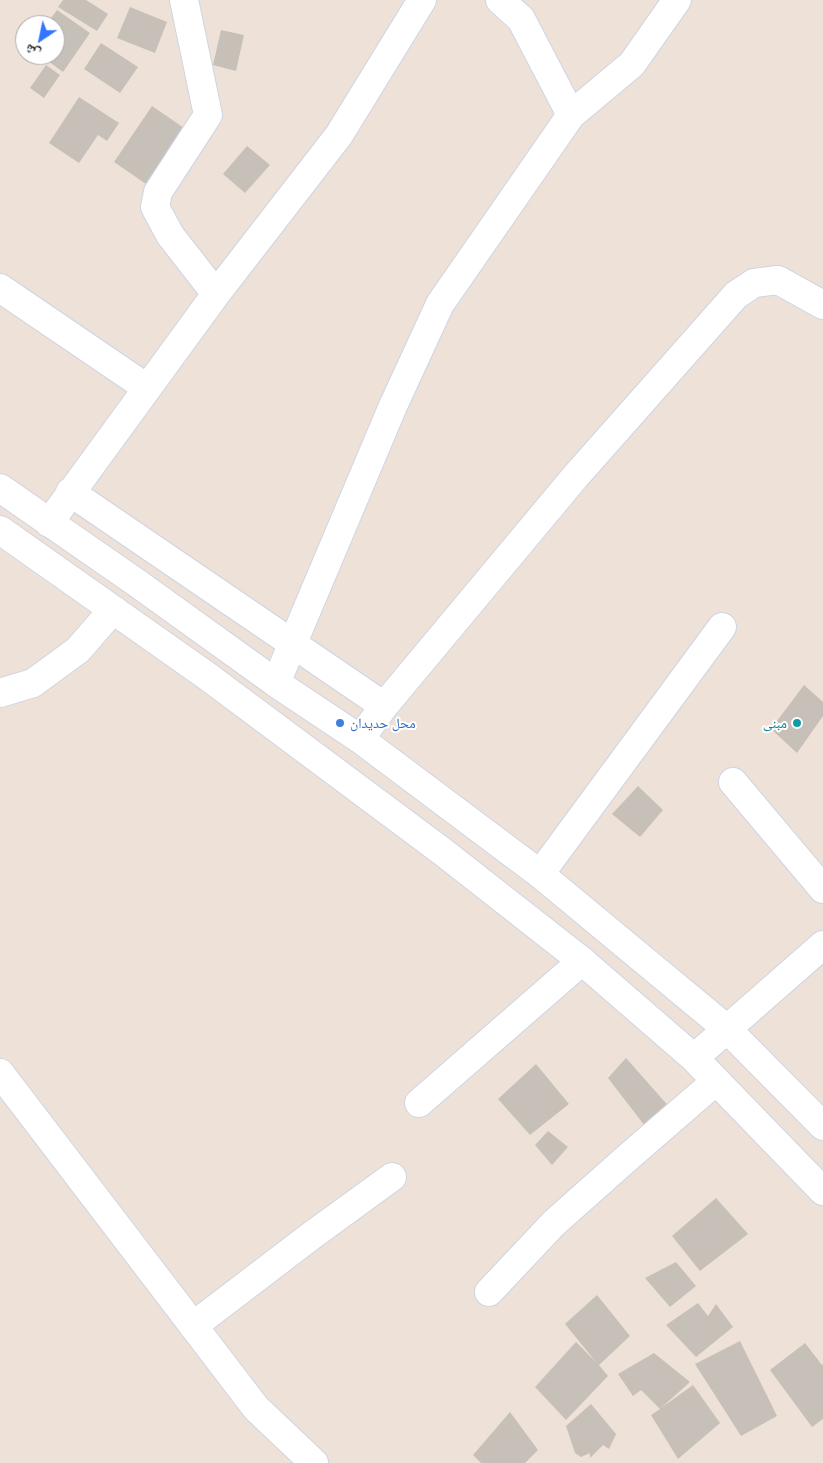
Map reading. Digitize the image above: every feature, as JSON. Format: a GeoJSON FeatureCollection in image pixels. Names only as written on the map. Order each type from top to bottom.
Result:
{"type":"FeatureCollection","features":[{"type":"Feature","properties":{"kind":"street"},"geometry":{"type":"LineString","coordinates":[[184,0],[208,115],[158,192],[155,207],[170,235],[216,294]]}},
{"type":"Feature","properties":{"kind":"street"},"geometry":{"type":"LineString","coordinates":[[49,523],[216,294],[339,135],[422,0]]}},
{"type":"Feature","properties":{"kind":"street"},"geometry":{"type":"LineString","coordinates":[[500,0],[521,19],[571,115]]}},
{"type":"Feature","properties":{"kind":"street"},"geometry":{"type":"LineString","coordinates":[[276,683],[393,406],[440,304],[571,115],[632,64],[677,0]]}},
{"type":"Feature","properties":{"kind":"street"},"geometry":{"type":"LineString","coordinates":[[360,739],[384,706],[575,476],[736,295],[754,283],[778,280],[823,305]]}},
{"type":"Feature","properties":{"kind":"street"},"geometry":{"type":"LineString","coordinates":[[0,288],[147,388]]}},
{"type":"Feature","properties":{"kind":"street"},"geometry":{"type":"LineString","coordinates":[[0,488],[276,683],[360,739],[540,874],[727,1029],[823,1126]]}},
{"type":"Feature","properties":{"kind":"street"},"geometry":{"type":"LineString","coordinates":[[70,492],[384,706]]}},
{"type":"Feature","properties":{"kind":"street"},"geometry":{"type":"LineString","coordinates":[[0,530],[207,676],[444,852],[582,961],[694,1058],[823,1190]]}},
{"type":"Feature","properties":{"kind":"street"},"geometry":{"type":"LineString","coordinates":[[0,693],[33,683],[78,650],[104,620],[115,612]]}},
{"type":"Feature","properties":{"kind":"street"},"geometry":{"type":"LineString","coordinates":[[540,874],[722,627]]}},
{"type":"Feature","properties":{"kind":"street"},"geometry":{"type":"LineString","coordinates":[[733,782],[823,889]]}},
{"type":"Feature","properties":{"kind":"street"},"geometry":{"type":"LineString","coordinates":[[694,1058],[823,945]]}},
{"type":"Feature","properties":{"kind":"street"},"geometry":{"type":"LineString","coordinates":[[419,1103],[582,961]]}},
{"type":"Feature","properties":{"kind":"street"},"geometry":{"type":"LineString","coordinates":[[489,1292],[554,1223],[716,1080]]}},
{"type":"Feature","properties":{"kind":"street"},"geometry":{"type":"LineString","coordinates":[[3,1086],[256,1408],[314,1463]]}},
{"type":"Feature","properties":{"kind":"street"},"geometry":{"type":"LineString","coordinates":[[193,1326],[392,1177]]}},
{"type":"Feature","properties":{"kind":"building"},"geometry":{"type":"Polygon","coordinates":[[[63,0],[86,0],[108,14],[97,31],[58,7],[63,0]]]}},
{"type":"Feature","properties":{"kind":"building"},"geometry":{"type":"Polygon","coordinates":[[[130,7],[167,22],[155,53],[117,38],[130,7]]]}},
{"type":"Feature","properties":{"kind":"building"},"geometry":{"type":"Polygon","coordinates":[[[57,10],[64,15],[53,15],[57,10]]]}},
{"type":"Feature","properties":{"kind":"building"},"geometry":{"type":"Polygon","coordinates":[[[65,16],[90,33],[63,72],[54,65],[65,65],[65,16]]]}},
{"type":"Feature","properties":{"kind":"building"},"geometry":{"type":"Polygon","coordinates":[[[221,30],[244,35],[236,71],[213,65],[221,30]]]}},
{"type":"Feature","properties":{"kind":"building"},"geometry":{"type":"Polygon","coordinates":[[[101,43],[138,67],[120,93],[84,69],[101,43]]]}},
{"type":"Feature","properties":{"kind":"building"},"geometry":{"type":"Polygon","coordinates":[[[46,65],[60,75],[44,98],[30,88],[46,65]]]}},
{"type":"Feature","properties":{"kind":"building"},"geometry":{"type":"Polygon","coordinates":[[[79,97],[119,123],[107,141],[98,135],[79,163],[49,143],[79,97]]]}},
{"type":"Feature","properties":{"kind":"building"},"geometry":{"type":"Polygon","coordinates":[[[152,106],[187,130],[149,186],[114,162],[152,106]]]}},
{"type":"Feature","properties":{"kind":"building"},"geometry":{"type":"Polygon","coordinates":[[[247,146],[270,165],[245,193],[223,174],[247,146]]]}},
{"type":"Feature","properties":{"kind":"building","name":"مبنى"},"geometry":{"type":"Polygon","coordinates":[[[804,685],[823,702],[823,716],[797,753],[771,729],[804,685]]]}},
{"type":"Feature","properties":{"kind":"building"},"geometry":{"type":"Polygon","coordinates":[[[638,786],[663,810],[640,837],[612,814],[638,786]]]}},
{"type":"Feature","properties":{"kind":"building"},"geometry":{"type":"Polygon","coordinates":[[[626,1058],[672,1110],[648,1130],[608,1078],[626,1058]]]}},
{"type":"Feature","properties":{"kind":"building"},"geometry":{"type":"Polygon","coordinates":[[[536,1064],[569,1104],[530,1135],[498,1099],[536,1064]]]}},
{"type":"Feature","properties":{"kind":"building"},"geometry":{"type":"Polygon","coordinates":[[[548,1131],[568,1147],[552,1165],[535,1145],[548,1131]]]}},
{"type":"Feature","properties":{"kind":"building"},"geometry":{"type":"Polygon","coordinates":[[[716,1198],[748,1234],[700,1271],[672,1236],[716,1198]]]}},
{"type":"Feature","properties":{"kind":"building"},"geometry":{"type":"Polygon","coordinates":[[[676,1262],[696,1286],[670,1307],[645,1278],[676,1262]]]}},
{"type":"Feature","properties":{"kind":"building"},"geometry":{"type":"Polygon","coordinates":[[[597,1295],[630,1336],[599,1365],[608,1376],[566,1420],[535,1387],[576,1342],[596,1362],[565,1324],[597,1295]]]}},
{"type":"Feature","properties":{"kind":"building"},"geometry":{"type":"Polygon","coordinates":[[[698,1303],[708,1316],[716,1304],[733,1327],[696,1357],[666,1325],[698,1303]]]}},
{"type":"Feature","properties":{"kind":"building"},"geometry":{"type":"Polygon","coordinates":[[[740,1341],[777,1416],[741,1436],[695,1364],[740,1341]]]}},
{"type":"Feature","properties":{"kind":"building"},"geometry":{"type":"Polygon","coordinates":[[[805,1343],[823,1364],[823,1419],[812,1427],[770,1370],[805,1343]]]}},
{"type":"Feature","properties":{"kind":"building"},"geometry":{"type":"Polygon","coordinates":[[[654,1353],[690,1382],[661,1408],[693,1385],[720,1423],[678,1459],[651,1415],[660,1409],[641,1390],[633,1396],[618,1374],[654,1353]]]}},
{"type":"Feature","properties":{"kind":"building"},"geometry":{"type":"Polygon","coordinates":[[[591,1404],[616,1434],[609,1449],[603,1445],[590,1458],[590,1453],[581,1457],[575,1453],[566,1426],[591,1404]]]}},
{"type":"Feature","properties":{"kind":"building"},"geometry":{"type":"Polygon","coordinates":[[[510,1412],[538,1450],[525,1463],[481,1463],[473,1455],[510,1412]]]}},
{"type":"Feature","properties":{"kind":"place","name":"محل حديدان"},"geometry":{"type":"Point","coordinates":[340,723]}},
{"type":"Feature","properties":{"kind":"place","name":"مبنى"},"geometry":{"type":"Point","coordinates":[797,723]}}]}
